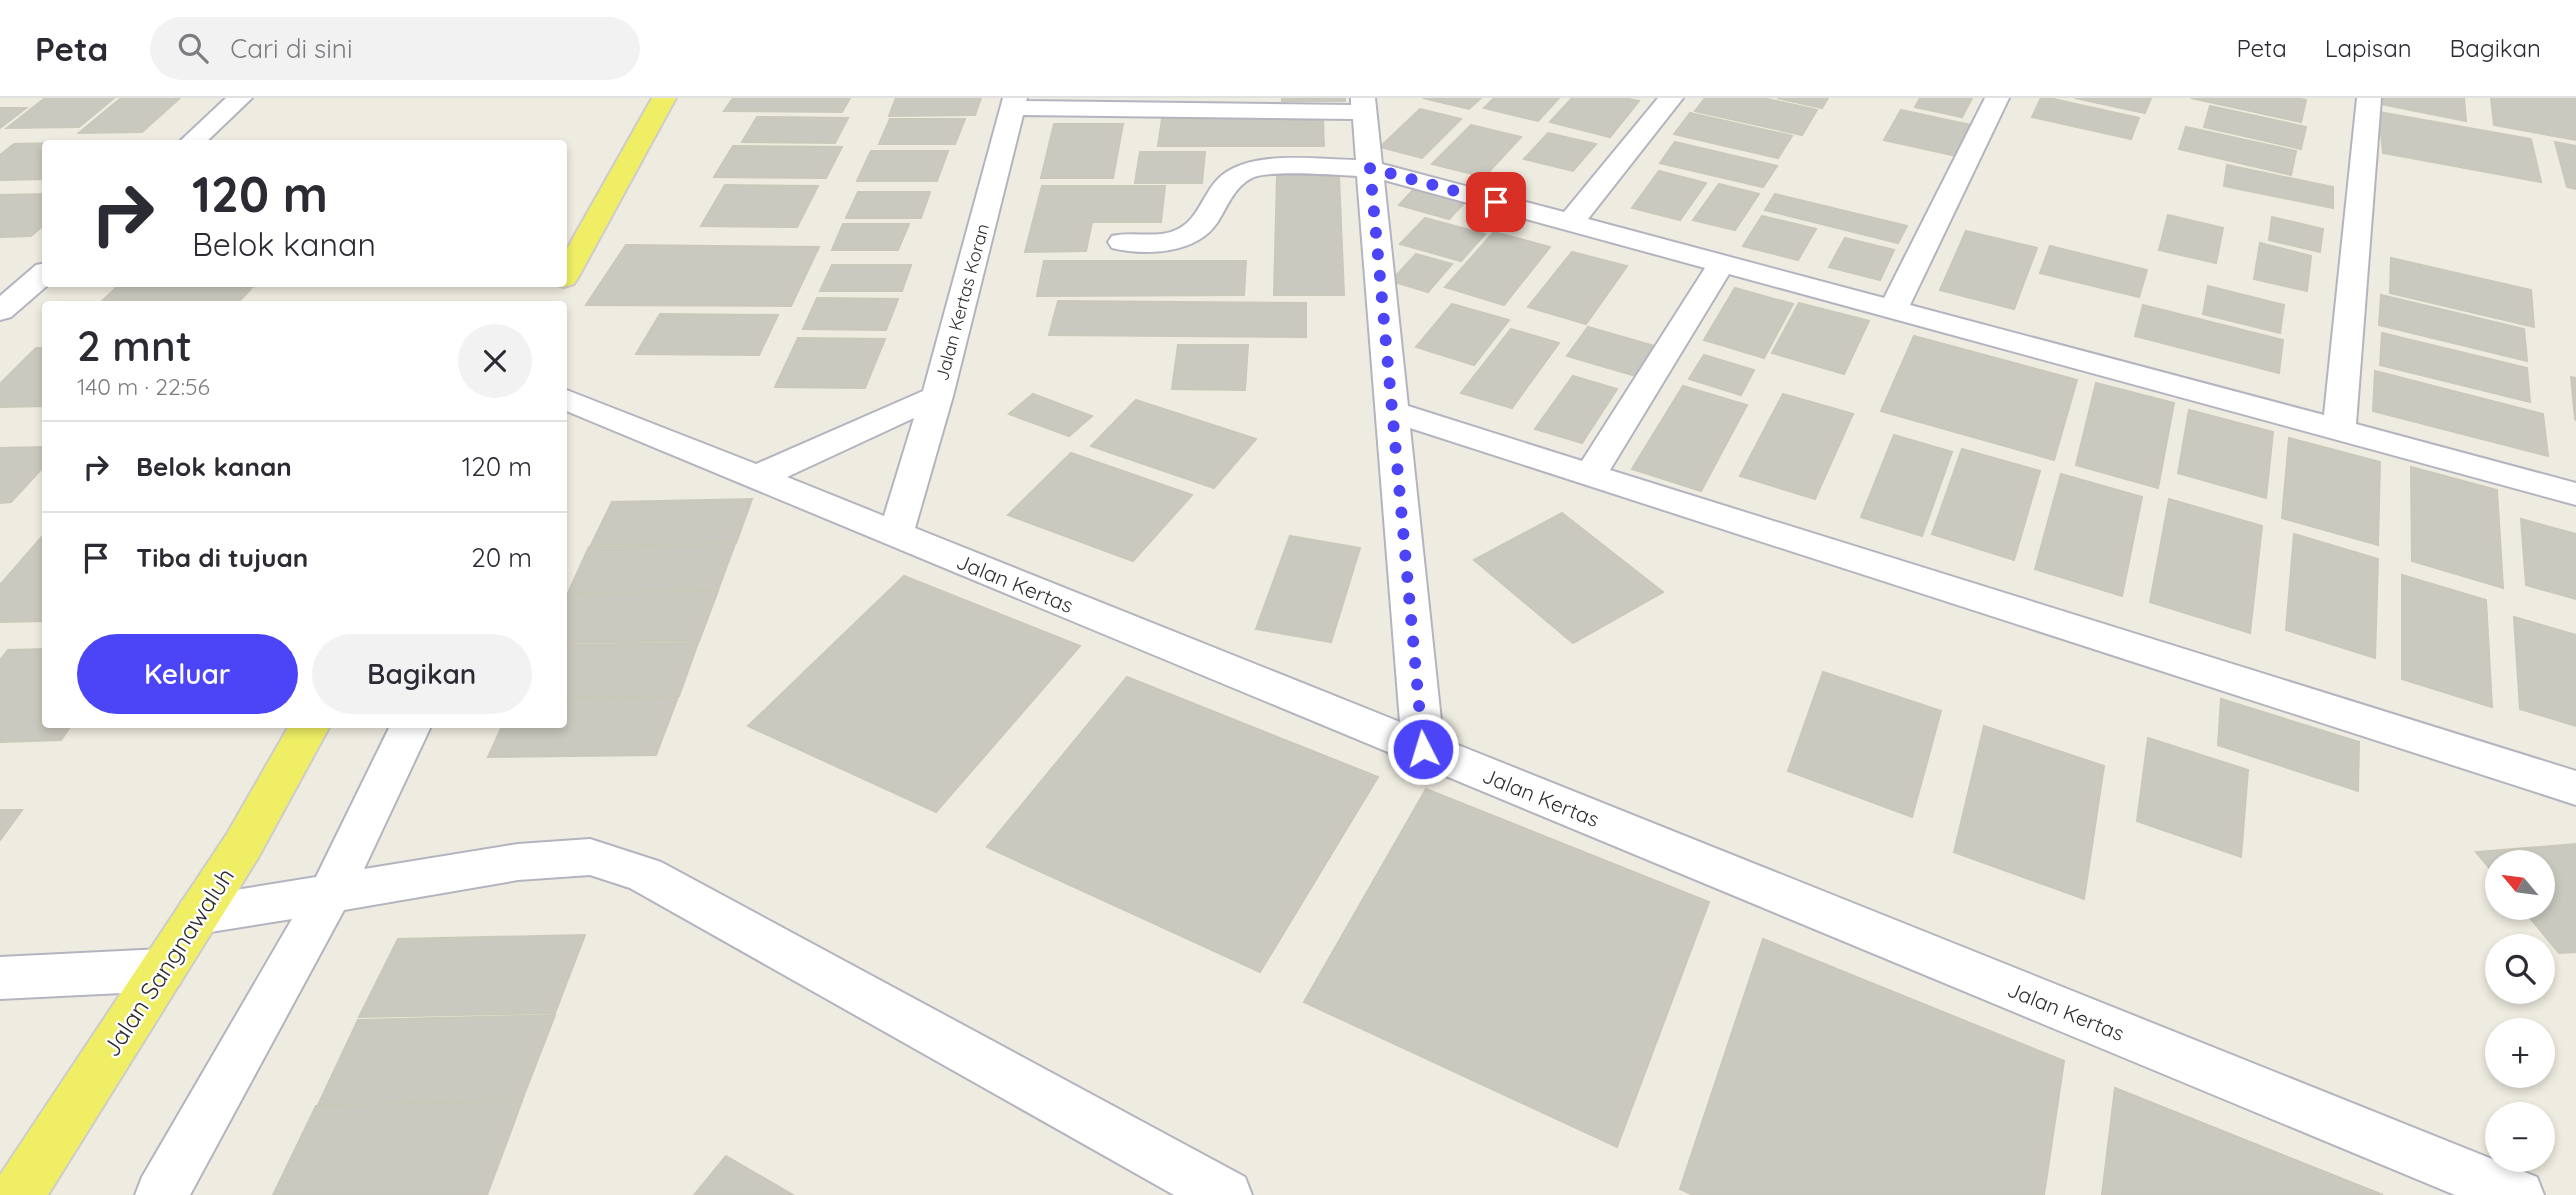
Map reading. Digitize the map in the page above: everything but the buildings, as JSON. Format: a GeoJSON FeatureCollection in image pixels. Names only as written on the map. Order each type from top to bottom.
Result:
{"type":"FeatureCollection","features":[{"type":"Feature","properties":{"kind":"main road"},"geometry":{"type":"LineString","coordinates":[[567,273],[664,98]]}},
{"type":"Feature","properties":{"kind":"main road","name":"Jalan Sangnawaluh"},"geometry":{"type":"LineString","coordinates":[[18,1195],[243,845],[309,728]]}},
{"type":"Feature","properties":{"kind":"street"},"geometry":{"type":"LineString","coordinates":[[193,140],[240,98]]}},
{"type":"Feature","properties":{"kind":"street"},"geometry":{"type":"LineString","coordinates":[[1571,222],[1671,98]]}},
{"type":"Feature","properties":{"kind":"street"},"geometry":{"type":"LineString","coordinates":[[1893,309],[1997,98]]}},
{"type":"Feature","properties":{"kind":"street"},"geometry":{"type":"LineString","coordinates":[[2339,430],[2369,98]]}},
{"type":"Feature","properties":{"kind":"street"},"geometry":{"type":"LineString","coordinates":[[1013,103],[1364,105],[1423,749]]}},
{"type":"Feature","properties":{"kind":"street","name":"Jalan Kertas Koran"},"geometry":{"type":"LineString","coordinates":[[757,477],[937,396],[1013,103]]}},
{"type":"Feature","properties":{"kind":"street"},"geometry":{"type":"LineString","coordinates":[[1122,242],[1175,240],[1190,236],[1198,229],[1230,180],[1245,170],[1259,167],[1370,168],[2576,494]]}},
{"type":"Feature","properties":{"kind":"street"},"geometry":{"type":"LineString","coordinates":[[1590,475],[1722,263]]}},
{"type":"Feature","properties":{"kind":"street"},"geometry":{"type":"LineString","coordinates":[[0,312],[42,275]]}},
{"type":"Feature","properties":{"kind":"street"},"geometry":{"type":"LineString","coordinates":[[896,534],[937,396]]}},
{"type":"Feature","properties":{"kind":"street","name":"Jalan Kertas"},"geometry":{"type":"LineString","coordinates":[[567,400],[2518,1195]]}},
{"type":"Feature","properties":{"kind":"street"},"geometry":{"type":"LineString","coordinates":[[1392,412],[2576,788]]}},
{"type":"Feature","properties":{"kind":"street"},"geometry":{"type":"LineString","coordinates":[[161,1195],[330,893],[410,728]]}},
{"type":"Feature","properties":{"kind":"street"},"geometry":{"type":"LineString","coordinates":[[198,915],[518,862],[590,857],[645,875],[1226,1195]]}},
{"type":"Feature","properties":{"kind":"street"},"geometry":{"type":"LineString","coordinates":[[0,978],[162,970]]}},
{"type":"Feature","properties":{"kind":"route"},"geometry":{"type":"LineString","coordinates":[[1423,749],[1370,168],[1496,202]]}}]}
